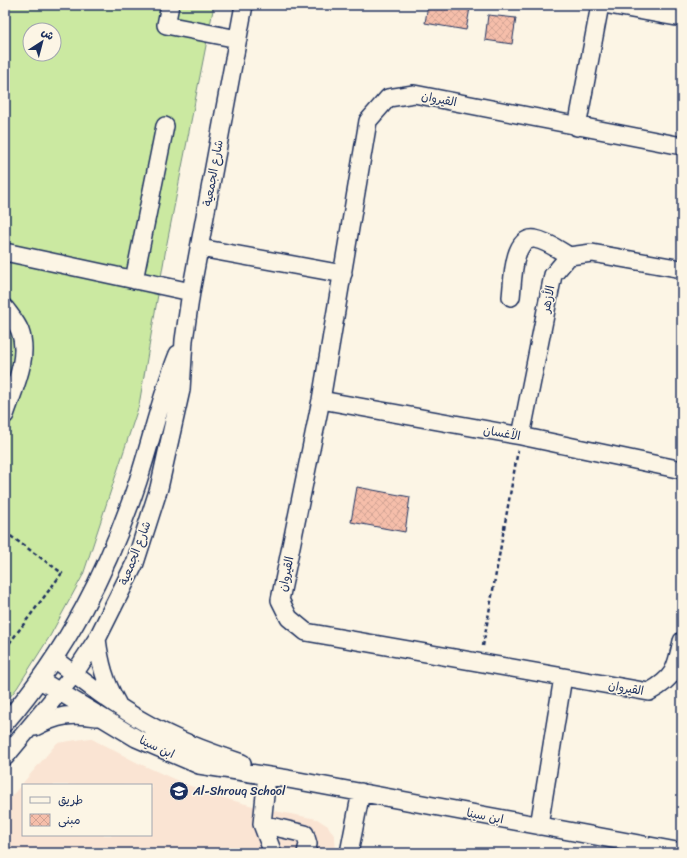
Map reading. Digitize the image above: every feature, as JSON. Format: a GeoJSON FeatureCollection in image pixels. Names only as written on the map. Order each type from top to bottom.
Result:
{"type":"FeatureCollection","features":[{"type":"Feature","properties":{"kind":"street"},"geometry":{"type":"LineString","coordinates":[[170,5],[166,25],[238,39]]}},
{"type":"Feature","properties":{"kind":"street","name":"شارع الجمعية"},"geometry":{"type":"LineString","coordinates":[[5,757],[60,692],[97,639],[135,563],[159,488],[181,390],[184,340],[191,292],[244,5]]}},
{"type":"Feature","properties":{"kind":"street"},"geometry":{"type":"LineString","coordinates":[[577,126],[600,5]]}},
{"type":"Feature","properties":{"kind":"street"},"geometry":{"type":"LineString","coordinates":[[609,5],[682,18]]}},
{"type":"Feature","properties":{"kind":"street","name":"القيروان"},"geometry":{"type":"LineString","coordinates":[[682,146],[414,94],[388,98],[368,121],[321,400],[280,600],[289,618],[306,632],[649,692],[666,683],[677,666],[682,641]]}},
{"type":"Feature","properties":{"kind":"street"},"geometry":{"type":"LineString","coordinates":[[134,280],[165,126]]}},
{"type":"Feature","properties":{"kind":"street"},"geometry":{"type":"LineString","coordinates":[[511,297],[517,252],[522,244],[530,239],[537,240],[569,256],[592,253],[682,268]]}},
{"type":"Feature","properties":{"kind":"street"},"geometry":{"type":"LineString","coordinates":[[200,248],[343,274]]}},
{"type":"Feature","properties":{"kind":"street"},"geometry":{"type":"LineString","coordinates":[[5,252],[191,292]]}},
{"type":"Feature","properties":{"kind":"street","name":"الأزهر"},"geometry":{"type":"LineString","coordinates":[[521,436],[553,275],[569,256]]}},
{"type":"Feature","properties":{"kind":"street"},"geometry":{"type":"LineString","coordinates":[[5,308],[20,332],[22,350],[21,368],[5,415]]}},
{"type":"Feature","properties":{"kind":"street","name":"شارع الجمعية"},"geometry":{"type":"LineString","coordinates":[[5,723],[40,680],[75,627],[112,553],[138,480],[165,387],[184,340]]}},
{"type":"Feature","properties":{"kind":"street","name":"الآغسان"},"geometry":{"type":"LineString","coordinates":[[321,400],[521,436],[682,470]]}},
{"type":"Feature","properties":{"kind":"street"},"geometry":{"type":"LineString","coordinates":[[97,639],[102,669],[107,686],[119,707]]}},
{"type":"Feature","properties":{"kind":"street","name":"ابن سينا"},"geometry":{"type":"LineString","coordinates":[[54,659],[119,707],[150,725],[195,747],[288,779]]}},
{"type":"Feature","properties":{"kind":"street"},"geometry":{"type":"LineString","coordinates":[[539,826],[563,677]]}},
{"type":"Feature","properties":{"kind":"street","name":"ابن سينا"},"geometry":{"type":"LineString","coordinates":[[40,680],[136,738],[199,765],[361,792],[682,852]]}},
{"type":"Feature","properties":{"kind":"street"},"geometry":{"type":"LineString","coordinates":[[29,730],[52,718],[77,714],[102,718]]}},
{"type":"Feature","properties":{"kind":"street"},"geometry":{"type":"LineString","coordinates":[[267,776],[262,824],[273,853]]}},
{"type":"Feature","properties":{"kind":"street"},"geometry":{"type":"LineString","coordinates":[[349,853],[361,792]]}},
{"type":"Feature","properties":{"kind":"street"},"geometry":{"type":"LineString","coordinates":[[262,824],[305,834],[308,844],[306,853]]}},
{"type":"Feature","properties":{"kind":"path"},"geometry":{"type":"LineString","coordinates":[[480,663],[521,436]]}},
{"type":"Feature","properties":{"kind":"path"},"geometry":{"type":"LineString","coordinates":[[5,532],[62,573],[5,649]]}},
{"type":"Feature","properties":{"kind":"shaded area","name":"Al-Shrouq School"},"geometry":{"type":"Polygon","coordinates":[[[90,738],[138,763],[185,784],[224,798],[264,809],[317,819],[328,826],[335,837],[336,853],[5,853],[5,804],[22,784],[22,836],[152,836],[152,784],[22,784],[57,743],[90,738]]]}},
{"type":"Feature","properties":{"kind":"green space"},"geometry":{"type":"Polygon","coordinates":[[[5,5],[214,5],[166,248],[139,405],[83,575],[50,636],[17,688],[5,703],[5,5]]]}},
{"type":"Feature","properties":{"kind":"building"},"geometry":{"type":"Polygon","coordinates":[[[428,5],[456,5],[470,8],[466,30],[425,23],[428,5]]]}},
{"type":"Feature","properties":{"kind":"building"},"geometry":{"type":"Polygon","coordinates":[[[488,15],[516,18],[512,44],[485,40],[488,15]]]}},
{"type":"Feature","properties":{"kind":"building"},"geometry":{"type":"Polygon","coordinates":[[[357,487],[410,497],[405,532],[351,522],[357,487]]]}},
{"type":"Feature","properties":{"kind":"place","name":"Al-Shrouq School"},"geometry":{"type":"Point","coordinates":[179,791]}}]}
